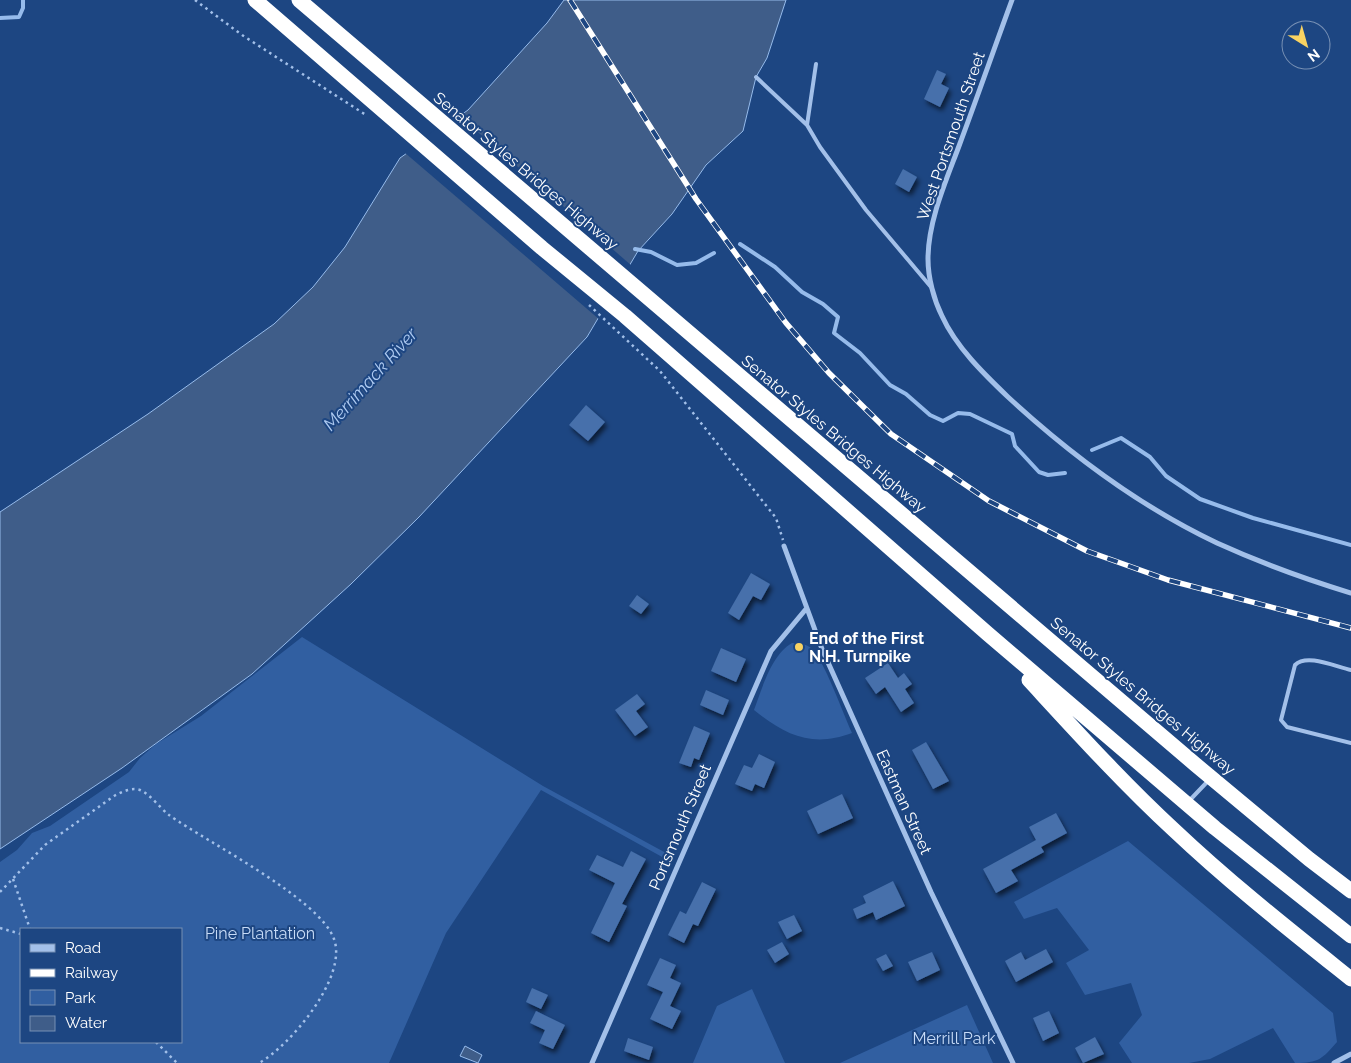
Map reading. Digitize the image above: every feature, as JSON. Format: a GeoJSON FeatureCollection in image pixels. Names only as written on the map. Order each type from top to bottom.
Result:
{"type":"FeatureCollection","features":[{"type":"Feature","properties":{"kind":"highway"},"geometry":{"type":"LineString","coordinates":[[255,0],[625,316],[988,634],[1187,804],[1351,936]]}},
{"type":"Feature","properties":{"kind":"highway","name":"Senator Styles Bridges Highway"},"geometry":{"type":"LineString","coordinates":[[299,0],[1211,777],[1351,891]]}},
{"type":"Feature","properties":{"kind":"highway"},"geometry":{"type":"LineString","coordinates":[[988,634],[1080,736],[1173,830],[1249,898],[1351,979]]}},
{"type":"Feature","properties":{"kind":"street","name":"West Portsmouth Street"},"geometry":{"type":"LineString","coordinates":[[1012,0],[948,177],[932,231],[928,260],[932,288],[948,328],[975,363],[1037,423],[1105,478],[1153,509],[1217,543],[1297,576],[1351,593]]}},
{"type":"Feature","properties":{"kind":"street","name":"Eastman Street"},"geometry":{"type":"LineString","coordinates":[[784,546],[806,609],[931,892],[1013,1063]]}},
{"type":"Feature","properties":{"kind":"street","name":"Portsmouth Street"},"geometry":{"type":"LineString","coordinates":[[592,1063],[771,651],[806,609]]}},
{"type":"Feature","properties":{"kind":"street"},"geometry":{"type":"LineString","coordinates":[[1334,1063],[1351,1054]]}},
{"type":"Feature","properties":{"kind":"lane"},"geometry":{"type":"LineString","coordinates":[[807,125],[816,64]]}},
{"type":"Feature","properties":{"kind":"lane"},"geometry":{"type":"LineString","coordinates":[[756,77],[807,125],[820,147],[866,210],[932,288]]}},
{"type":"Feature","properties":{"kind":"lane"},"geometry":{"type":"LineString","coordinates":[[1351,670],[1306,659],[1298,661],[1294,665],[1280,720],[1287,727],[1351,742]]}},
{"type":"Feature","properties":{"kind":"lane"},"geometry":{"type":"LineString","coordinates":[[1187,804],[1211,777]]}},
{"type":"Feature","properties":{"kind":"path"},"geometry":{"type":"LineString","coordinates":[[195,0],[242,35],[367,116]]}},
{"type":"Feature","properties":{"kind":"path"},"geometry":{"type":"LineString","coordinates":[[614,328],[660,371],[750,483],[776,518],[784,546]]}},
{"type":"Feature","properties":{"kind":"path"},"geometry":{"type":"LineString","coordinates":[[0,892],[45,845],[114,796],[126,790],[140,790],[168,814],[291,894],[316,913],[328,926],[335,941],[336,963],[328,985],[304,1022],[269,1057],[259,1063]]}},
{"type":"Feature","properties":{"kind":"path"},"geometry":{"type":"LineString","coordinates":[[13,879],[30,928]]}},
{"type":"Feature","properties":{"kind":"path"},"geometry":{"type":"LineString","coordinates":[[0,928],[20,934]]}},
{"type":"Feature","properties":{"kind":"path"},"geometry":{"type":"LineString","coordinates":[[157,1043],[177,1063]]}},
{"type":"Feature","properties":{"kind":"green space","name":"Pine Plantation"},"geometry":{"type":"Polygon","coordinates":[[[302,637],[543,786],[666,853],[664,858],[541,790],[446,933],[389,1063],[0,1063],[0,862],[17,850],[32,833],[50,826],[129,772],[140,758],[156,744],[201,716],[302,637]]]}},
{"type":"Feature","properties":{"kind":"green space"},"geometry":{"type":"Polygon","coordinates":[[[792,643],[806,645],[816,654],[827,674],[852,733],[838,737],[812,739],[788,732],[765,719],[754,710],[773,664],[785,648],[792,643]]]}},
{"type":"Feature","properties":{"kind":"green space"},"geometry":{"type":"Polygon","coordinates":[[[1128,841],[1333,1013],[1337,1042],[1327,1052],[1315,1061],[1295,1063],[1273,1028],[1210,1059],[1189,1063],[1132,1063],[1119,1043],[1142,1015],[1131,983],[1085,995],[1066,963],[1089,950],[1057,908],[1024,919],[1014,902],[1128,841]]]}},
{"type":"Feature","properties":{"kind":"green space"},"geometry":{"type":"Polygon","coordinates":[[[752,989],[785,1063],[693,1063],[717,1006],[752,989]]]}},
{"type":"Feature","properties":{"kind":"green space","name":"Merrill Park"},"geometry":{"type":"Polygon","coordinates":[[[967,1005],[993,1063],[840,1063],[967,1005]]]}},
{"type":"Feature","properties":{"kind":"water","name":"Merrimack River"},"geometry":{"type":"Polygon","coordinates":[[[564,0],[786,0],[767,58],[756,77],[743,131],[706,165],[672,214],[638,251],[587,337],[419,517],[351,584],[252,674],[122,768],[0,849],[0,512],[148,414],[274,324],[313,287],[345,247],[400,158],[468,110],[547,23],[564,0]]]}},
{"type":"Feature","properties":{"kind":"water"},"geometry":{"type":"Polygon","coordinates":[[[465,1046],[482,1055],[478,1063],[460,1056],[465,1046]]]}},
{"type":"Feature","properties":{"kind":"pier"},"geometry":{"type":"Polygon","coordinates":[[[457,114],[632,266],[600,320],[404,152],[457,114]]]}},
{"type":"Feature","properties":{"kind":"building"},"geometry":{"type":"Polygon","coordinates":[[[937,70],[946,74],[941,84],[949,88],[940,107],[924,99],[937,70]]]}},
{"type":"Feature","properties":{"kind":"building"},"geometry":{"type":"Polygon","coordinates":[[[903,169],[917,177],[909,192],[895,184],[903,169]]]}},
{"type":"Feature","properties":{"kind":"building"},"geometry":{"type":"Polygon","coordinates":[[[586,405],[605,422],[588,441],[569,425],[586,405]]]}},
{"type":"Feature","properties":{"kind":"building"},"geometry":{"type":"Polygon","coordinates":[[[751,573],[770,584],[761,600],[753,596],[739,620],[728,613],[751,573]]]}},
{"type":"Feature","properties":{"kind":"building"},"geometry":{"type":"Polygon","coordinates":[[[637,595],[649,604],[641,614],[629,606],[637,595]]]}},
{"type":"Feature","properties":{"kind":"building"},"geometry":{"type":"Polygon","coordinates":[[[721,648],[746,659],[736,682],[711,671],[721,648]]]}},
{"type":"Feature","properties":{"kind":"building"},"geometry":{"type":"Polygon","coordinates":[[[888,663],[898,678],[904,673],[912,684],[905,689],[914,703],[901,712],[885,687],[876,694],[865,678],[888,663]]]}},
{"type":"Feature","properties":{"kind":"building"},"geometry":{"type":"Polygon","coordinates":[[[706,690],[729,700],[723,715],[700,705],[706,690]]]}},
{"type":"Feature","properties":{"kind":"building"},"geometry":{"type":"Polygon","coordinates":[[[637,694],[645,704],[636,711],[648,727],[635,736],[615,710],[637,694]]]}},
{"type":"Feature","properties":{"kind":"building"},"geometry":{"type":"Polygon","coordinates":[[[694,726],[710,733],[699,760],[694,758],[691,767],[679,763],[694,726]]]}},
{"type":"Feature","properties":{"kind":"building"},"geometry":{"type":"Polygon","coordinates":[[[926,742],[949,781],[933,789],[912,750],[926,742]]]}},
{"type":"Feature","properties":{"kind":"building"},"geometry":{"type":"Polygon","coordinates":[[[759,754],[775,762],[764,788],[755,784],[752,791],[735,784],[744,765],[752,768],[759,754]]]}},
{"type":"Feature","properties":{"kind":"building"},"geometry":{"type":"Polygon","coordinates":[[[842,794],[853,818],[818,834],[807,811],[842,794]]]}},
{"type":"Feature","properties":{"kind":"building"},"geometry":{"type":"Polygon","coordinates":[[[1056,813],[1067,833],[1041,847],[1044,852],[1011,870],[1018,881],[996,893],[983,869],[1036,840],[1029,827],[1056,813]]]}},
{"type":"Feature","properties":{"kind":"building"},"geometry":{"type":"Polygon","coordinates":[[[631,851],[646,859],[622,904],[627,906],[609,942],[591,933],[615,883],[589,870],[597,855],[623,867],[631,851]]]}},
{"type":"Feature","properties":{"kind":"building"},"geometry":{"type":"Polygon","coordinates":[[[893,881],[905,906],[876,920],[873,912],[857,919],[853,909],[866,903],[863,896],[893,881]]]}},
{"type":"Feature","properties":{"kind":"building"},"geometry":{"type":"Polygon","coordinates":[[[702,882],[716,889],[698,926],[693,924],[684,943],[668,935],[680,911],[686,914],[702,882]]]}},
{"type":"Feature","properties":{"kind":"building"},"geometry":{"type":"Polygon","coordinates":[[[794,915],[802,931],[787,939],[778,922],[794,915]]]}},
{"type":"Feature","properties":{"kind":"building"},"geometry":{"type":"Polygon","coordinates":[[[782,942],[789,954],[775,963],[767,950],[782,942]]]}},
{"type":"Feature","properties":{"kind":"building"},"geometry":{"type":"Polygon","coordinates":[[[1046,949],[1053,962],[1016,982],[1005,961],[1021,952],[1025,960],[1046,949]]]}},
{"type":"Feature","properties":{"kind":"building"},"geometry":{"type":"Polygon","coordinates":[[[932,952],[940,970],[917,981],[908,962],[932,952]]]}},
{"type":"Feature","properties":{"kind":"building"},"geometry":{"type":"Polygon","coordinates":[[[886,954],[893,966],[883,971],[876,959],[886,954]]]}},
{"type":"Feature","properties":{"kind":"building"},"geometry":{"type":"Polygon","coordinates":[[[660,958],[676,965],[670,978],[681,983],[670,1006],[681,1011],[672,1029],[650,1019],[663,992],[647,985],[660,958]]]}},
{"type":"Feature","properties":{"kind":"building"},"geometry":{"type":"Polygon","coordinates":[[[532,988],[548,995],[541,1009],[526,1002],[532,988]]]}},
{"type":"Feature","properties":{"kind":"building"},"geometry":{"type":"Polygon","coordinates":[[[536,1011],[565,1025],[553,1049],[539,1043],[545,1030],[530,1023],[536,1011]]]}},
{"type":"Feature","properties":{"kind":"building"},"geometry":{"type":"Polygon","coordinates":[[[1049,1011],[1059,1033],[1043,1041],[1033,1018],[1049,1011]]]}},
{"type":"Feature","properties":{"kind":"building"},"geometry":{"type":"Polygon","coordinates":[[[1095,1037],[1104,1054],[1083,1063],[1075,1048],[1095,1037]]]}},
{"type":"Feature","properties":{"kind":"building"},"geometry":{"type":"Polygon","coordinates":[[[628,1038],[653,1047],[649,1060],[624,1051],[628,1038]]]}},
{"type":"Feature","properties":{"kind":"waterway"},"geometry":{"type":"LineString","coordinates":[[0,18],[19,17],[23,8],[23,0]]}},
{"type":"Feature","properties":{"kind":"waterway"},"geometry":{"type":"LineString","coordinates":[[740,244],[775,267],[802,292],[823,304],[838,317],[834,333],[860,353],[890,385],[906,394],[930,415],[943,421],[958,413],[970,414],[1012,434],[1015,446],[1039,472],[1048,475],[1065,473]]}},
{"type":"Feature","properties":{"kind":"waterway"},"geometry":{"type":"LineString","coordinates":[[635,249],[651,252],[677,265],[696,263],[714,253]]}},
{"type":"Feature","properties":{"kind":"waterway"},"geometry":{"type":"LineString","coordinates":[[1092,450],[1121,438],[1150,457],[1166,476],[1200,499],[1253,518],[1351,545]]}},
{"type":"Feature","properties":{"kind":"railway"},"geometry":{"type":"LineString","coordinates":[[570,0],[696,199],[786,323],[829,373],[891,434],[989,501],[1087,551],[1168,580],[1351,628]]}},
{"type":"Feature","properties":{"kind":"place","name":"End of the First N.H. Turnpike"},"geometry":{"type":"Point","coordinates":[799,647]}}]}
